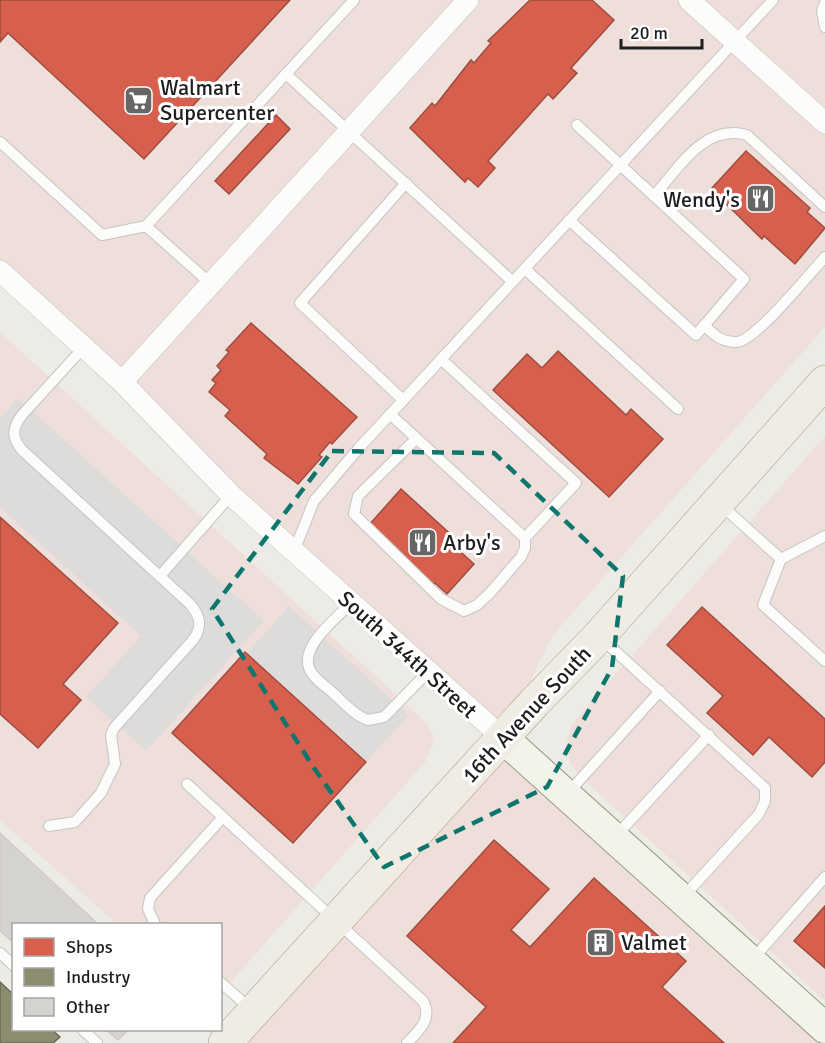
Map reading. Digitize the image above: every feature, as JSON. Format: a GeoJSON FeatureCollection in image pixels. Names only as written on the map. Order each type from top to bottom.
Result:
{"type":"FeatureCollection","features":[{"type":"Feature","properties":{"kind":"main road","name":"16th Avenue South"},"geometry":{"type":"LineString","coordinates":[[225,1043],[502,738],[599,636],[825,382]]}},
{"type":"Feature","properties":{"kind":"street"},"geometry":{"type":"LineString","coordinates":[[122,382],[350,133],[468,0]]}},
{"type":"Feature","properties":{"kind":"street"},"geometry":{"type":"LineString","coordinates":[[689,0],[825,123]]}},
{"type":"Feature","properties":{"kind":"street","name":"South 344th Street"},"geometry":{"type":"LineString","coordinates":[[0,271],[122,382],[231,495],[350,604],[567,794],[825,1029]]}},
{"type":"Feature","properties":{"kind":"lane"},"geometry":{"type":"LineString","coordinates":[[0,142],[102,235],[146,226],[354,0]]}},
{"type":"Feature","properties":{"kind":"lane"},"geometry":{"type":"LineString","coordinates":[[294,551],[314,501],[390,414],[773,0]]}},
{"type":"Feature","properties":{"kind":"lane"},"geometry":{"type":"LineString","coordinates":[[825,3],[822,11],[825,27]]}},
{"type":"Feature","properties":{"kind":"lane"},"geometry":{"type":"LineString","coordinates":[[286,74],[512,281]]}},
{"type":"Feature","properties":{"kind":"lane"},"geometry":{"type":"LineString","coordinates":[[569,220],[696,335],[744,279],[577,125]]}},
{"type":"Feature","properties":{"kind":"lane"},"geometry":{"type":"LineString","coordinates":[[654,196],[703,141],[716,134],[738,132],[747,135],[825,207]]}},
{"type":"Feature","properties":{"kind":"lane"},"geometry":{"type":"LineString","coordinates":[[403,400],[300,303],[406,183]]}},
{"type":"Feature","properties":{"kind":"lane"},"geometry":{"type":"LineString","coordinates":[[146,226],[211,284]]}},
{"type":"Feature","properties":{"kind":"lane"},"geometry":{"type":"LineString","coordinates":[[704,325],[719,340],[735,342],[752,337],[825,256]]}},
{"type":"Feature","properties":{"kind":"lane"},"geometry":{"type":"LineString","coordinates":[[525,269],[678,409]]}},
{"type":"Feature","properties":{"kind":"lane"},"geometry":{"type":"LineString","coordinates":[[49,826],[75,822],[102,793],[115,764],[111,735],[114,728],[197,634],[200,621],[196,611],[22,451],[14,439],[14,426],[22,415],[84,347]]}},
{"type":"Feature","properties":{"kind":"lane"},"geometry":{"type":"LineString","coordinates":[[416,439],[358,496],[354,514],[441,599],[464,611],[477,605],[521,557],[525,548],[525,538],[576,483],[441,359]]}},
{"type":"Feature","properties":{"kind":"lane"},"geometry":{"type":"LineString","coordinates":[[390,414],[525,538]]}},
{"type":"Feature","properties":{"kind":"lane"},"geometry":{"type":"LineString","coordinates":[[159,576],[231,495]]}},
{"type":"Feature","properties":{"kind":"lane"},"geometry":{"type":"LineString","coordinates":[[718,502],[781,559]]}},
{"type":"Feature","properties":{"kind":"lane"},"geometry":{"type":"LineString","coordinates":[[825,536],[781,559],[763,605],[825,662]]}},
{"type":"Feature","properties":{"kind":"lane"},"geometry":{"type":"LineString","coordinates":[[350,604],[316,642],[308,658],[309,668],[317,678],[356,713],[368,720],[384,717],[428,672]]}},
{"type":"Feature","properties":{"kind":"lane"},"geometry":{"type":"LineString","coordinates":[[599,636],[762,785],[765,801],[759,814],[681,900]]}},
{"type":"Feature","properties":{"kind":"lane"},"geometry":{"type":"LineString","coordinates":[[567,794],[660,691]]}},
{"type":"Feature","properties":{"kind":"lane"},"geometry":{"type":"LineString","coordinates":[[614,837],[709,735]]}},
{"type":"Feature","properties":{"kind":"lane"},"geometry":{"type":"LineString","coordinates":[[187,784],[335,923],[423,1001],[427,1011],[424,1024],[407,1043]]}},
{"type":"Feature","properties":{"kind":"lane"},"geometry":{"type":"LineString","coordinates":[[154,923],[148,909],[150,898],[223,817]]}},
{"type":"Feature","properties":{"kind":"lane"},"geometry":{"type":"LineString","coordinates":[[750,962],[825,877]]}},
{"type":"Feature","properties":{"kind":"lane"},"geometry":{"type":"LineString","coordinates":[[0,953],[12,964]]}},
{"type":"Feature","properties":{"kind":"lane"},"geometry":{"type":"LineString","coordinates":[[222,984],[253,1011]]}},
{"type":"Feature","properties":{"kind":"lane"},"geometry":{"type":"LineString","coordinates":[[85,1031],[97,1043]]}},
{"type":"Feature","properties":{"kind":"highlighted area"},"geometry":{"type":"Polygon","coordinates":[[[332,451],[494,453],[623,576],[612,668],[547,787],[384,867],[316,771],[212,609],[332,451]]]}},
{"type":"Feature","properties":{"kind":"shaded area"},"geometry":{"type":"Polygon","coordinates":[[[0,0],[825,0],[825,327],[552,636],[503,738],[825,1028],[825,1043],[225,1043],[502,738],[0,271],[0,0]]]}},
{"type":"Feature","properties":{"kind":"shaded area"},"geometry":{"type":"Polygon","coordinates":[[[0,332],[418,715],[428,725],[434,740],[426,761],[222,992],[222,923],[116,923],[0,820],[0,332]]]}},
{"type":"Feature","properties":{"kind":"shaded area"},"geometry":{"type":"Polygon","coordinates":[[[18,398],[264,621],[146,751],[86,697],[141,636],[0,507],[0,418],[18,398]]]}},
{"type":"Feature","properties":{"kind":"shaded area"},"geometry":{"type":"Polygon","coordinates":[[[825,436],[825,1001],[582,778],[571,765],[566,746],[571,727],[578,717],[825,436]]]}},
{"type":"Feature","properties":{"kind":"shaded area"},"geometry":{"type":"Polygon","coordinates":[[[289,606],[409,715],[367,761],[247,653],[289,606]]]}},
{"type":"Feature","properties":{"kind":"building: Shops","name":"Walmart Supercenter"},"geometry":{"type":"Polygon","coordinates":[[[0,0],[290,0],[144,159],[8,33],[0,42],[0,0]]]}},
{"type":"Feature","properties":{"kind":"building: Shops"},"geometry":{"type":"Polygon","coordinates":[[[530,0],[592,0],[614,20],[571,68],[577,73],[553,99],[548,94],[488,161],[495,168],[478,187],[468,178],[465,182],[410,128],[432,103],[435,106],[471,60],[474,63],[491,43],[488,41],[530,0]]]}},
{"type":"Feature","properties":{"kind":"building: Shops"},"geometry":{"type":"Polygon","coordinates":[[[276,115],[290,129],[229,194],[215,181],[276,115]]]}},
{"type":"Feature","properties":{"kind":"building: Shops","name":"Wendy's"},"geometry":{"type":"Polygon","coordinates":[[[746,151],[810,208],[807,212],[825,228],[795,264],[764,236],[762,239],[711,189],[746,151]]]}},
{"type":"Feature","properties":{"kind":"building: Shops"},"geometry":{"type":"Polygon","coordinates":[[[251,323],[357,417],[332,444],[330,442],[319,455],[322,457],[298,484],[264,458],[267,454],[225,416],[230,410],[209,392],[216,383],[212,380],[221,370],[217,366],[229,352],[226,350],[251,323]]]}},
{"type":"Feature","properties":{"kind":"building: Shops"},"geometry":{"type":"Polygon","coordinates":[[[558,351],[626,415],[631,409],[663,439],[609,497],[493,390],[527,354],[542,368],[558,351]]]}},
{"type":"Feature","properties":{"kind":"building: Shops","name":"Arby's"},"geometry":{"type":"Polygon","coordinates":[[[401,489],[457,540],[453,545],[474,564],[447,594],[435,583],[432,587],[369,525],[401,489]]]}},
{"type":"Feature","properties":{"kind":"building: Shops"},"geometry":{"type":"Polygon","coordinates":[[[0,517],[118,623],[63,684],[81,700],[38,748],[0,714],[0,517]]]}},
{"type":"Feature","properties":{"kind":"building: Shops"},"geometry":{"type":"Polygon","coordinates":[[[702,607],[825,719],[825,762],[812,777],[769,737],[753,755],[707,713],[723,696],[667,645],[702,607]]]}},
{"type":"Feature","properties":{"kind":"building: Shops"},"geometry":{"type":"Polygon","coordinates":[[[245,652],[366,762],[293,843],[172,733],[245,652]]]}},
{"type":"Feature","properties":{"kind":"building: Shops","name":"Valmet"},"geometry":{"type":"Polygon","coordinates":[[[494,840],[549,889],[511,930],[530,947],[594,878],[686,961],[662,987],[724,1043],[453,1043],[486,1007],[407,936],[494,840]]]}},
{"type":"Feature","properties":{"kind":"building: Shops"},"geometry":{"type":"Polygon","coordinates":[[[825,906],[825,968],[794,941],[825,906]]]}},
{"type":"Feature","properties":{"kind":"building: Industry"},"geometry":{"type":"Polygon","coordinates":[[[0,982],[12,993],[12,1031],[53,1031],[60,1037],[53,1043],[0,1043],[0,982]]]}},
{"type":"Feature","properties":{"kind":"building: Other"},"geometry":{"type":"Polygon","coordinates":[[[0,833],[97,923],[12,923],[12,941],[0,931],[0,833]]]}},
{"type":"Feature","properties":{"kind":"building: Other"},"geometry":{"type":"Polygon","coordinates":[[[107,1031],[127,1031],[118,1040],[107,1031]]]}},
{"type":"Feature","properties":{"kind":"place","name":"Walmart Supercenter"},"geometry":{"type":"Point","coordinates":[139,100]}},
{"type":"Feature","properties":{"kind":"place","name":"Wendy's"},"geometry":{"type":"Point","coordinates":[761,199]}},
{"type":"Feature","properties":{"kind":"place","name":"Arby's"},"geometry":{"type":"Point","coordinates":[422,542]}},
{"type":"Feature","properties":{"kind":"place","name":"Valmet"},"geometry":{"type":"Point","coordinates":[600,942]}}]}
